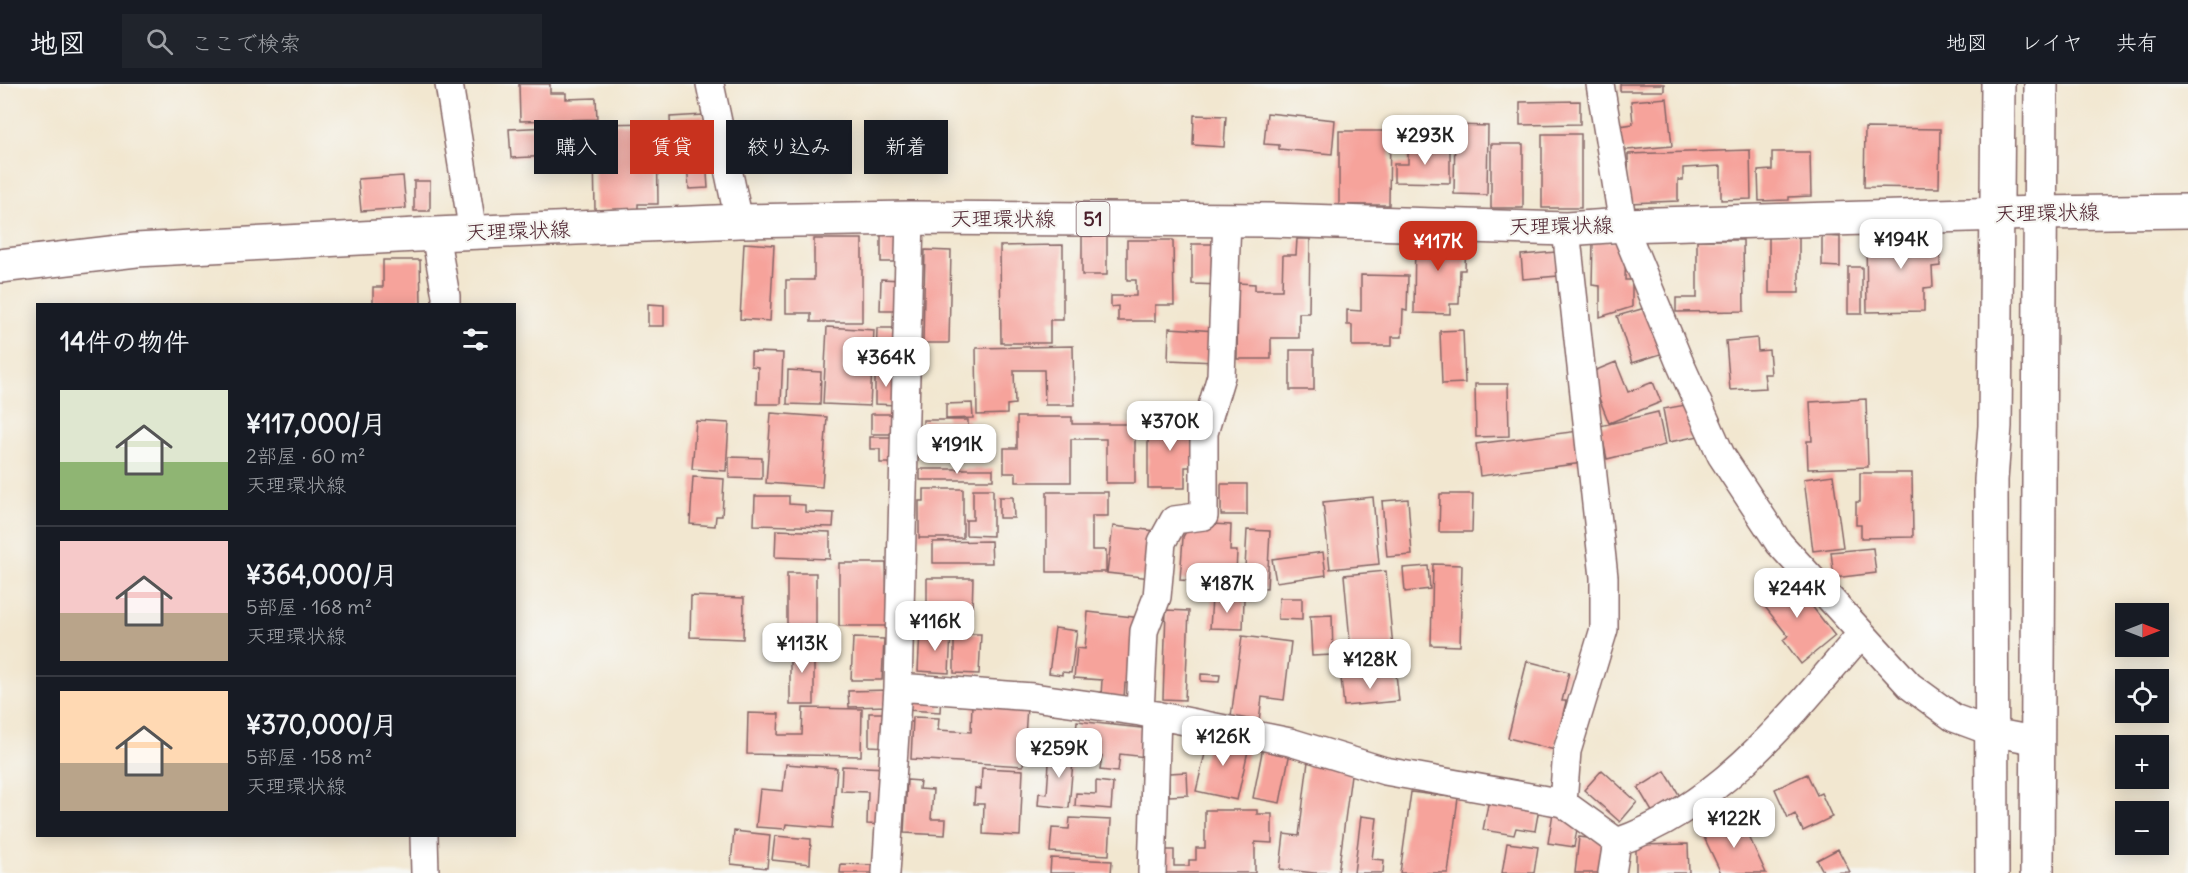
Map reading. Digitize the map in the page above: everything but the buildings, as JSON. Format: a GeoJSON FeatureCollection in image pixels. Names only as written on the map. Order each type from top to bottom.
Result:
{"type":"FeatureCollection","features":[{"type":"Feature","properties":{"kind":"main road"},"geometry":{"type":"LineString","coordinates":[[1992,873],[1991,480],[1995,426],[1998,84]]}},
{"type":"Feature","properties":{"kind":"main road"},"geometry":{"type":"LineString","coordinates":[[2037,873],[2041,84]]}},
{"type":"Feature","properties":{"kind":"main road","name":"天理環状線"},"geometry":{"type":"LineString","coordinates":[[0,266],[136,250],[739,221],[910,218],[1227,220],[1566,229],[1623,225],[1996,214],[2188,211]]}},
{"type":"Feature","properties":{"kind":"street"},"geometry":{"type":"LineString","coordinates":[[449,84],[473,233]]}},
{"type":"Feature","properties":{"kind":"street"},"geometry":{"type":"LineString","coordinates":[[710,84],[739,221]]}},
{"type":"Feature","properties":{"kind":"street"},"geometry":{"type":"LineString","coordinates":[[1600,84],[1623,225],[1721,455],[1779,543],[1910,686],[1954,718],[1992,732],[2038,741]]}},
{"type":"Feature","properties":{"kind":"street"},"geometry":{"type":"LineString","coordinates":[[886,873],[898,687],[910,218]]}},
{"type":"Feature","properties":{"kind":"street"},"geometry":{"type":"LineString","coordinates":[[1152,873],[1149,713],[1144,631],[1157,597],[1162,542],[1174,520],[1204,516],[1204,433],[1221,376],[1227,220]]}},
{"type":"Feature","properties":{"kind":"street"},"geometry":{"type":"LineString","coordinates":[[1563,803],[1567,751],[1604,629],[1604,577],[1566,229]]}},
{"type":"Feature","properties":{"kind":"street"},"geometry":{"type":"LineString","coordinates":[[435,234],[446,303]]}},
{"type":"Feature","properties":{"kind":"street"},"geometry":{"type":"LineString","coordinates":[[1617,842],[1639,834],[1684,809],[1731,774],[1790,717],[1861,634]]}},
{"type":"Feature","properties":{"kind":"street"},"geometry":{"type":"LineString","coordinates":[[898,687],[1033,697],[1149,713],[1290,742],[1385,771],[1563,803],[1617,842]]}},
{"type":"Feature","properties":{"kind":"street"},"geometry":{"type":"LineString","coordinates":[[424,837],[425,873]]}},
{"type":"Feature","properties":{"kind":"street"},"geometry":{"type":"LineString","coordinates":[[1612,873],[1617,842]]}}]}
